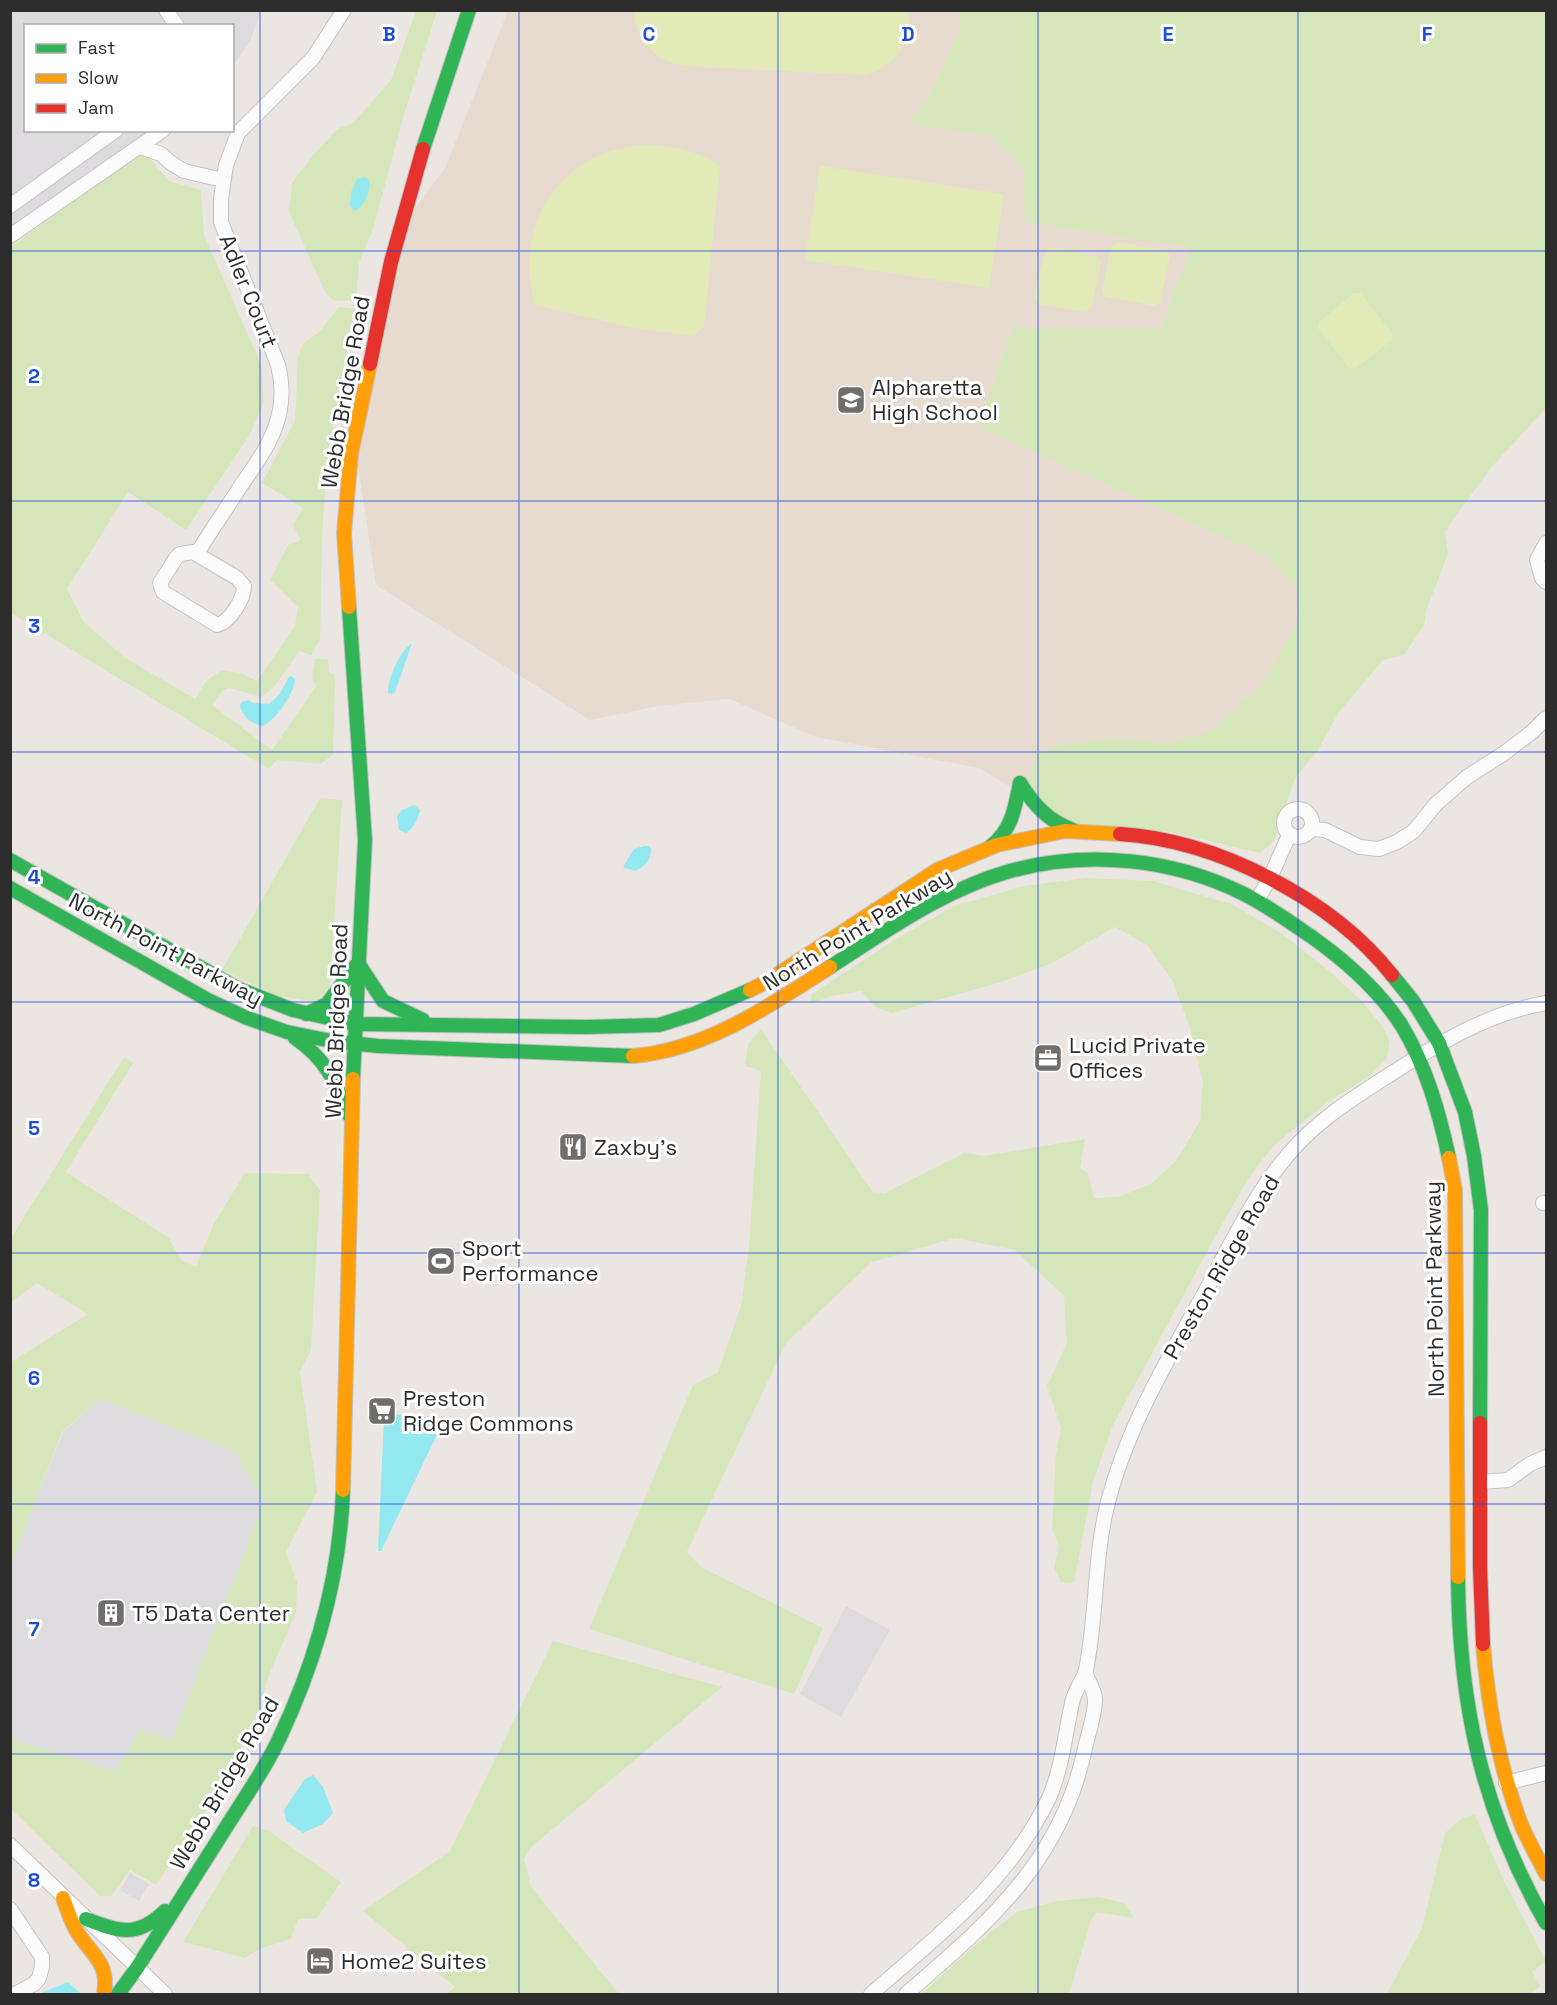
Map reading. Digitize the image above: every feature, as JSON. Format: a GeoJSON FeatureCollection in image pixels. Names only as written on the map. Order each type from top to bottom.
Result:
{"type":"FeatureCollection","features":[{"type":"Feature","properties":{"kind":"street"},"geometry":{"type":"LineString","coordinates":[[166,10],[176,24]]}},
{"type":"Feature","properties":{"kind":"street","name":"Adler Court"},"geometry":{"type":"LineString","coordinates":[[197,553],[272,438],[282,405],[282,379],[278,365],[221,222],[224,180],[230,151],[238,133],[313,58],[344,10]]}},
{"type":"Feature","properties":{"kind":"street","name":"Webb Bridge Road"},"geometry":{"type":"LineString","coordinates":[[118,1995],[249,1791],[278,1741],[301,1688],[321,1631],[335,1569],[342,1510],[354,1044],[365,840],[344,533],[351,454],[389,271],[410,189],[469,10]]}},
{"type":"Feature","properties":{"kind":"street"},"geometry":{"type":"LineString","coordinates":[[10,206],[113,132]]}},
{"type":"Feature","properties":{"kind":"street"},"geometry":{"type":"LineString","coordinates":[[160,133],[161,154]]}},
{"type":"Feature","properties":{"kind":"street"},"geometry":{"type":"LineString","coordinates":[[10,236],[160,133]]}},
{"type":"Feature","properties":{"kind":"street"},"geometry":{"type":"LineString","coordinates":[[140,147],[161,154],[171,164],[184,171],[224,180]]}},
{"type":"Feature","properties":{"kind":"street"},"geometry":{"type":"LineString","coordinates":[[1546,543],[1537,560],[1542,578],[1546,582]]}},
{"type":"Feature","properties":{"kind":"street"},"geometry":{"type":"LineString","coordinates":[[197,553],[237,578],[244,586],[243,596],[228,618],[220,625],[163,592],[160,588],[160,583],[180,554],[197,553]]}},
{"type":"Feature","properties":{"kind":"street"},"geometry":{"type":"LineString","coordinates":[[1311,829],[1325,830],[1360,847],[1379,849],[1397,842],[1414,831],[1436,804],[1467,777],[1503,754],[1546,718]]}},
{"type":"Feature","properties":{"kind":"street"},"geometry":{"type":"LineString","coordinates":[[982,851],[999,841],[1007,832],[1020,783],[1036,808],[1045,817],[1078,831]]}},
{"type":"Feature","properties":{"kind":"street"},"geometry":{"type":"LineString","coordinates":[[1301,809],[1310,814],[1311,829],[1302,837],[1289,835],[1284,827],[1284,817],[1291,810],[1301,809]]}},
{"type":"Feature","properties":{"kind":"street","name":"North Point Parkway"},"geometry":{"type":"LineString","coordinates":[[10,860],[239,989],[306,1014],[356,1024],[658,1025],[685,1017],[766,982],[937,870],[997,845],[1065,831],[1132,835],[1194,848],[1237,862],[1270,878],[1326,913],[1377,957],[1413,1001],[1439,1042],[1464,1112],[1474,1156],[1481,1210],[1480,1573],[1485,1675],[1492,1723],[1506,1783],[1535,1855],[1546,1874]]}},
{"type":"Feature","properties":{"kind":"street"},"geometry":{"type":"LineString","coordinates":[[1257,900],[1270,878],[1289,835]]}},
{"type":"Feature","properties":{"kind":"street","name":"North Point Parkway"},"geometry":{"type":"LineString","coordinates":[[10,888],[218,1006],[283,1031],[354,1044],[627,1056],[638,1056],[683,1046],[731,1028],[777,1002],[933,902],[980,881],[1013,870],[1093,860],[1141,862],[1180,870],[1222,883],[1257,900],[1339,956],[1369,983],[1400,1023],[1417,1057],[1444,1128],[1455,1190],[1457,1575],[1458,1631],[1463,1683],[1474,1740],[1496,1821],[1515,1865],[1546,1923]]}},
{"type":"Feature","properties":{"kind":"street"},"geometry":{"type":"LineString","coordinates":[[306,1014],[327,1004],[358,963],[383,1001],[405,1013],[438,1025]]}},
{"type":"Feature","properties":{"kind":"street","name":"Preston Ridge Road"},"geometry":{"type":"LineString","coordinates":[[871,1995],[986,1891],[1031,1832],[1050,1794],[1063,1755],[1074,1696],[1085,1673],[1106,1509],[1118,1468],[1131,1434],[1160,1375],[1260,1192],[1287,1155],[1327,1117],[1439,1042],[1501,1014],[1546,1003]]}},
{"type":"Feature","properties":{"kind":"street"},"geometry":{"type":"LineString","coordinates":[[283,1031],[314,1051],[324,1061],[352,1123]]}},
{"type":"Feature","properties":{"kind":"street"},"geometry":{"type":"LineString","coordinates":[[1480,1482],[1508,1480],[1530,1464],[1546,1457]]}},
{"type":"Feature","properties":{"kind":"street","name":"Preston Ridge Road"},"geometry":{"type":"LineString","coordinates":[[906,1995],[978,1932],[1035,1868],[1056,1832],[1081,1771],[1095,1698],[1085,1673]]}},
{"type":"Feature","properties":{"kind":"street"},"geometry":{"type":"LineString","coordinates":[[1506,1783],[1546,1773]]}},
{"type":"Feature","properties":{"kind":"street"},"geometry":{"type":"LineString","coordinates":[[10,1845],[165,1995]]}},
{"type":"Feature","properties":{"kind":"street"},"geometry":{"type":"LineString","coordinates":[[86,1919],[122,1931],[136,1932],[159,1918],[192,1880]]}},
{"type":"Feature","properties":{"kind":"street"},"geometry":{"type":"LineString","coordinates":[[63,1898],[77,1932],[103,1965],[106,1980],[104,1995]]}},
{"type":"Feature","properties":{"kind":"street"},"geometry":{"type":"LineString","coordinates":[[10,1909],[42,1957],[39,1978],[34,1984],[15,1995]]}},
{"type":"Feature","properties":{"kind":"shaded area"},"geometry":{"type":"Polygon","coordinates":[[[11,11],[261,11],[251,39],[234,64],[234,24],[24,24],[24,132],[150,132],[11,235],[11,11]]]}},
{"type":"Feature","properties":{"kind":"shaded area","name":"Alpharetta High School"},"geometry":{"type":"Polygon","coordinates":[[[508,11],[1008,11],[1267,264],[1417,529],[1194,828],[1064,819],[979,768],[816,737],[729,699],[659,706],[590,720],[376,585],[354,439],[400,229],[445,168],[508,11]]]}},
{"type":"Feature","properties":{"kind":"shaded area"},"geometry":{"type":"Polygon","coordinates":[[[100,1399],[234,1451],[265,1501],[172,1740],[141,1731],[115,1771],[11,1739],[10,1565],[63,1432],[100,1399]]]}},
{"type":"Feature","properties":{"kind":"shaded area"},"geometry":{"type":"Polygon","coordinates":[[[846,1606],[890,1630],[841,1717],[800,1694],[846,1606]]]}},
{"type":"Feature","properties":{"kind":"shaded area"},"geometry":{"type":"Polygon","coordinates":[[[130,1873],[149,1884],[139,1901],[120,1890],[130,1873]]]}},
{"type":"Feature","properties":{"kind":"green space"},"geometry":{"type":"Polygon","coordinates":[[[635,10],[908,11],[909,22],[905,42],[894,59],[886,66],[866,75],[683,66],[664,59],[648,47],[638,31],[635,10]]]}},
{"type":"Feature","properties":{"kind":"green space"},"geometry":{"type":"Polygon","coordinates":[[[416,11],[437,11],[405,111],[373,229],[359,263],[356,300],[334,301],[326,294],[289,212],[292,183],[313,155],[338,129],[353,123],[391,80],[416,11]]]}},
{"type":"Feature","properties":{"kind":"green space"},"geometry":{"type":"Polygon","coordinates":[[[960,11],[1546,11],[1546,408],[1490,469],[1445,531],[1448,554],[1427,608],[1424,625],[1404,655],[1383,660],[1339,712],[1318,750],[1295,778],[1274,841],[1260,853],[1170,832],[1073,824],[1048,816],[1029,782],[1033,764],[1039,754],[1061,744],[1117,738],[1169,743],[1207,732],[1229,716],[1242,701],[1255,694],[1300,616],[1297,588],[1266,556],[979,427],[1012,328],[1161,329],[1191,247],[1025,222],[1023,168],[989,135],[923,127],[911,119],[931,93],[960,30],[960,11]]]}},
{"type":"Feature","properties":{"kind":"green space"},"geometry":{"type":"Polygon","coordinates":[[[654,145],[688,151],[720,166],[704,327],[693,336],[630,327],[535,305],[530,274],[531,244],[539,217],[552,193],[571,173],[594,158],[622,148],[654,145]]]}},
{"type":"Feature","properties":{"kind":"green space"},"geometry":{"type":"Polygon","coordinates":[[[138,155],[147,155],[169,181],[201,190],[204,235],[261,364],[264,403],[249,436],[186,530],[128,492],[67,589],[83,621],[124,657],[195,699],[207,680],[222,670],[241,673],[257,681],[295,626],[298,607],[270,580],[288,545],[301,540],[293,525],[303,508],[262,483],[295,421],[298,357],[303,344],[319,332],[339,307],[357,309],[340,388],[325,494],[320,640],[311,655],[299,651],[274,687],[261,697],[229,688],[222,691],[212,705],[272,750],[316,686],[312,678],[315,659],[328,659],[329,673],[335,675],[333,755],[320,764],[277,760],[269,769],[11,613],[10,247],[138,155]]]}},
{"type":"Feature","properties":{"kind":"green space"},"geometry":{"type":"Polygon","coordinates":[[[820,166],[1004,194],[989,288],[805,260],[820,166]]]}},
{"type":"Feature","properties":{"kind":"green space"},"geometry":{"type":"Polygon","coordinates":[[[1117,242],[1167,251],[1170,256],[1160,302],[1155,306],[1104,296],[1102,291],[1111,247],[1117,242]]]}},
{"type":"Feature","properties":{"kind":"green space"},"geometry":{"type":"Polygon","coordinates":[[[1050,247],[1098,257],[1101,261],[1092,307],[1086,312],[1039,304],[1034,298],[1045,251],[1050,247]]]}},
{"type":"Feature","properties":{"kind":"green space"},"geometry":{"type":"Polygon","coordinates":[[[1354,293],[1360,293],[1393,334],[1392,340],[1356,368],[1348,367],[1318,328],[1319,322],[1354,293]]]}},
{"type":"Feature","properties":{"kind":"green space"},"geometry":{"type":"Polygon","coordinates":[[[320,798],[342,800],[330,986],[316,1002],[278,996],[222,970],[320,798]]]}},
{"type":"Feature","properties":{"kind":"green space"},"geometry":{"type":"Polygon","coordinates":[[[1086,878],[1153,881],[1231,904],[1281,933],[1329,971],[1363,1002],[1382,1026],[1390,1041],[1387,1058],[1370,1076],[1329,1101],[1273,1146],[1248,1179],[1113,1425],[1093,1482],[1074,1583],[1061,1582],[1054,1568],[1059,1546],[1052,1528],[1056,1453],[1061,1428],[1047,1386],[1067,1343],[1064,1296],[1015,1250],[955,1238],[872,1262],[786,1343],[687,1552],[701,1567],[823,1628],[794,1694],[589,1629],[693,1385],[718,1372],[741,1306],[749,1246],[761,1071],[745,1066],[748,1044],[761,1029],[873,1192],[885,1193],[964,1153],[984,1156],[1085,1139],[1080,1168],[1088,1174],[1094,1198],[1118,1197],[1151,1184],[1176,1161],[1200,1121],[1203,1083],[1189,1025],[1172,980],[1147,945],[1115,927],[1052,963],[1001,982],[892,1013],[877,1008],[861,991],[832,996],[810,1004],[812,994],[891,942],[954,906],[1024,886],[1086,878]]]}},
{"type":"Feature","properties":{"kind":"green space"},"geometry":{"type":"Polygon","coordinates":[[[124,1057],[133,1063],[66,1172],[169,1238],[181,1260],[196,1267],[214,1223],[245,1173],[308,1174],[320,1190],[311,1350],[300,1372],[317,1492],[286,1552],[297,1582],[296,1613],[269,1675],[256,1718],[226,1780],[156,1885],[130,1870],[111,1896],[100,1896],[11,1809],[11,1739],[115,1771],[141,1730],[172,1740],[264,1501],[234,1451],[100,1399],[62,1432],[11,1565],[11,1362],[88,1314],[37,1283],[11,1302],[11,1238],[124,1057]]]}},
{"type":"Feature","properties":{"kind":"green space"},"geometry":{"type":"Polygon","coordinates":[[[553,1641],[722,1687],[530,1848],[524,1859],[531,1887],[619,1994],[446,1994],[455,1987],[363,1911],[450,1851],[553,1641]]]}},
{"type":"Feature","properties":{"kind":"green space"},"geometry":{"type":"Polygon","coordinates":[[[1475,1815],[1505,1883],[1546,1961],[1532,1972],[1541,1986],[1530,1994],[1387,1994],[1422,1928],[1445,1833],[1463,1817],[1475,1815]]]}},
{"type":"Feature","properties":{"kind":"green space"},"geometry":{"type":"Polygon","coordinates":[[[253,1826],[269,1831],[341,1882],[317,1918],[298,1919],[291,1939],[259,1949],[245,1958],[183,1942],[253,1826]]]}},
{"type":"Feature","properties":{"kind":"green space"},"geometry":{"type":"Polygon","coordinates":[[[1099,1897],[1124,1903],[1134,1918],[1097,1912],[1091,1920],[1069,1994],[921,1994],[981,1940],[1017,1912],[1057,1901],[1099,1897]]]}},
{"type":"Feature","properties":{"kind":"water"},"geometry":{"type":"Polygon","coordinates":[[[365,177],[369,180],[368,194],[362,205],[355,211],[350,206],[351,192],[357,179],[365,177]]]}},
{"type":"Feature","properties":{"kind":"water"},"geometry":{"type":"Polygon","coordinates":[[[412,643],[395,692],[388,693],[395,666],[412,643]]]}},
{"type":"Feature","properties":{"kind":"water"},"geometry":{"type":"Polygon","coordinates":[[[291,676],[295,679],[292,691],[273,719],[262,726],[248,719],[241,709],[242,702],[248,700],[254,703],[269,704],[279,695],[291,676]]]}},
{"type":"Feature","properties":{"kind":"water"},"geometry":{"type":"Polygon","coordinates":[[[414,805],[420,810],[415,823],[406,833],[399,830],[397,816],[402,810],[414,805]]]}},
{"type":"Feature","properties":{"kind":"water"},"geometry":{"type":"Polygon","coordinates":[[[649,846],[651,849],[649,860],[642,867],[635,871],[623,867],[634,849],[649,846]]]}},
{"type":"Feature","properties":{"kind":"water"},"geometry":{"type":"Polygon","coordinates":[[[390,1414],[445,1418],[381,1551],[378,1551],[384,1418],[390,1414]]]}},
{"type":"Feature","properties":{"kind":"water"},"geometry":{"type":"Polygon","coordinates":[[[313,1775],[323,1787],[333,1813],[323,1824],[303,1833],[286,1821],[284,1810],[305,1779],[313,1775]]]}},
{"type":"Feature","properties":{"kind":"water"},"geometry":{"type":"Polygon","coordinates":[[[68,1982],[81,1994],[39,1994],[68,1982]]]}},
{"type":"Feature","properties":{"kind":"traffic: fast"},"geometry":{"type":"LineString","coordinates":[[423,149],[469,10]]}},
{"type":"Feature","properties":{"kind":"traffic: fast"},"geometry":{"type":"LineString","coordinates":[[349,607],[365,840],[353,1079]]}},
{"type":"Feature","properties":{"kind":"traffic: fast"},"geometry":{"type":"LineString","coordinates":[[1020,783],[1042,811],[1056,822],[1073,830]]}},
{"type":"Feature","properties":{"kind":"traffic: fast"},"geometry":{"type":"LineString","coordinates":[[991,846],[1004,833],[1008,825],[1020,783]]}},
{"type":"Feature","properties":{"kind":"traffic: fast"},"geometry":{"type":"LineString","coordinates":[[10,860],[239,989],[293,1010],[355,1024],[587,1027],[659,1025],[694,1014],[750,990]]}},
{"type":"Feature","properties":{"kind":"traffic: fast"},"geometry":{"type":"LineString","coordinates":[[830,967],[939,900],[985,879],[1010,871],[1039,864],[1098,860],[1128,861],[1188,872],[1244,894],[1270,909],[1325,947],[1373,989],[1402,1026],[1418,1057],[1436,1107],[1449,1158]]}},
{"type":"Feature","properties":{"kind":"traffic: fast"},"geometry":{"type":"LineString","coordinates":[[10,888],[208,1000],[247,1018],[287,1032],[331,1041],[378,1046],[633,1056]]}},
{"type":"Feature","properties":{"kind":"traffic: fast"},"geometry":{"type":"LineString","coordinates":[[358,963],[383,1001],[423,1020]]}},
{"type":"Feature","properties":{"kind":"traffic: fast"},"geometry":{"type":"LineString","coordinates":[[306,1014],[327,1004],[358,963]]}},
{"type":"Feature","properties":{"kind":"traffic: fast"},"geometry":{"type":"LineString","coordinates":[[1392,975],[1413,1001],[1439,1043],[1465,1112],[1474,1156],[1481,1210],[1480,1423]]}},
{"type":"Feature","properties":{"kind":"traffic: fast"},"geometry":{"type":"LineString","coordinates":[[295,1038],[315,1054],[322,1063],[349,1115]]}},
{"type":"Feature","properties":{"kind":"traffic: fast"},"geometry":{"type":"LineString","coordinates":[[118,1994],[137,1968],[260,1774],[292,1709],[324,1618],[337,1554],[343,1490]]}},
{"type":"Feature","properties":{"kind":"traffic: fast"},"geometry":{"type":"LineString","coordinates":[[1458,1577],[1463,1669],[1478,1756],[1505,1840],[1546,1923]]}},
{"type":"Feature","properties":{"kind":"traffic: fast"},"geometry":{"type":"LineString","coordinates":[[86,1919],[109,1927],[128,1930],[146,1925],[165,1911]]}},
{"type":"Feature","properties":{"kind":"traffic: slow"},"geometry":{"type":"LineString","coordinates":[[349,607],[344,533],[351,454],[370,364]]}},
{"type":"Feature","properties":{"kind":"traffic: slow"},"geometry":{"type":"LineString","coordinates":[[750,990],[766,982],[937,870],[997,845],[1065,831],[1120,834]]}},
{"type":"Feature","properties":{"kind":"traffic: slow"},"geometry":{"type":"LineString","coordinates":[[633,1056],[686,1045],[737,1024],[830,967]]}},
{"type":"Feature","properties":{"kind":"traffic: slow"},"geometry":{"type":"LineString","coordinates":[[343,1490],[353,1079]]}},
{"type":"Feature","properties":{"kind":"traffic: slow"},"geometry":{"type":"LineString","coordinates":[[1449,1158],[1455,1190],[1458,1577]]}},
{"type":"Feature","properties":{"kind":"traffic: slow"},"geometry":{"type":"LineString","coordinates":[[1483,1644],[1491,1713],[1506,1780],[1521,1824],[1546,1874]]}},
{"type":"Feature","properties":{"kind":"traffic: slow"},"geometry":{"type":"LineString","coordinates":[[63,1898],[76,1930],[101,1966],[105,1983],[104,1994]]}},
{"type":"Feature","properties":{"kind":"traffic: jam"},"geometry":{"type":"LineString","coordinates":[[370,364],[391,262],[423,149]]}},
{"type":"Feature","properties":{"kind":"traffic: jam"},"geometry":{"type":"LineString","coordinates":[[1120,834],[1157,839],[1195,848],[1233,861],[1270,878],[1338,922],[1367,947],[1392,975]]}},
{"type":"Feature","properties":{"kind":"traffic: jam"},"geometry":{"type":"LineString","coordinates":[[1480,1423],[1480,1567],[1483,1644]]}},
{"type":"Feature","properties":{"kind":"place","name":"Alpharetta High School"},"geometry":{"type":"Point","coordinates":[851,400]}},
{"type":"Feature","properties":{"kind":"place","name":"Lucid Private Offices"},"geometry":{"type":"Point","coordinates":[1048,1058]}},
{"type":"Feature","properties":{"kind":"place","name":"Zaxby's"},"geometry":{"type":"Point","coordinates":[573,1147]}},
{"type":"Feature","properties":{"kind":"place","name":"Sport Performance"},"geometry":{"type":"Point","coordinates":[441,1261]}},
{"type":"Feature","properties":{"kind":"place","name":"Preston Ridge Commons"},"geometry":{"type":"Point","coordinates":[382,1411]}},
{"type":"Feature","properties":{"kind":"place","name":"T5 Data Center"},"geometry":{"type":"Point","coordinates":[111,1613]}},
{"type":"Feature","properties":{"kind":"place","name":"Home2 Suites"},"geometry":{"type":"Point","coordinates":[320,1961]}}]}
